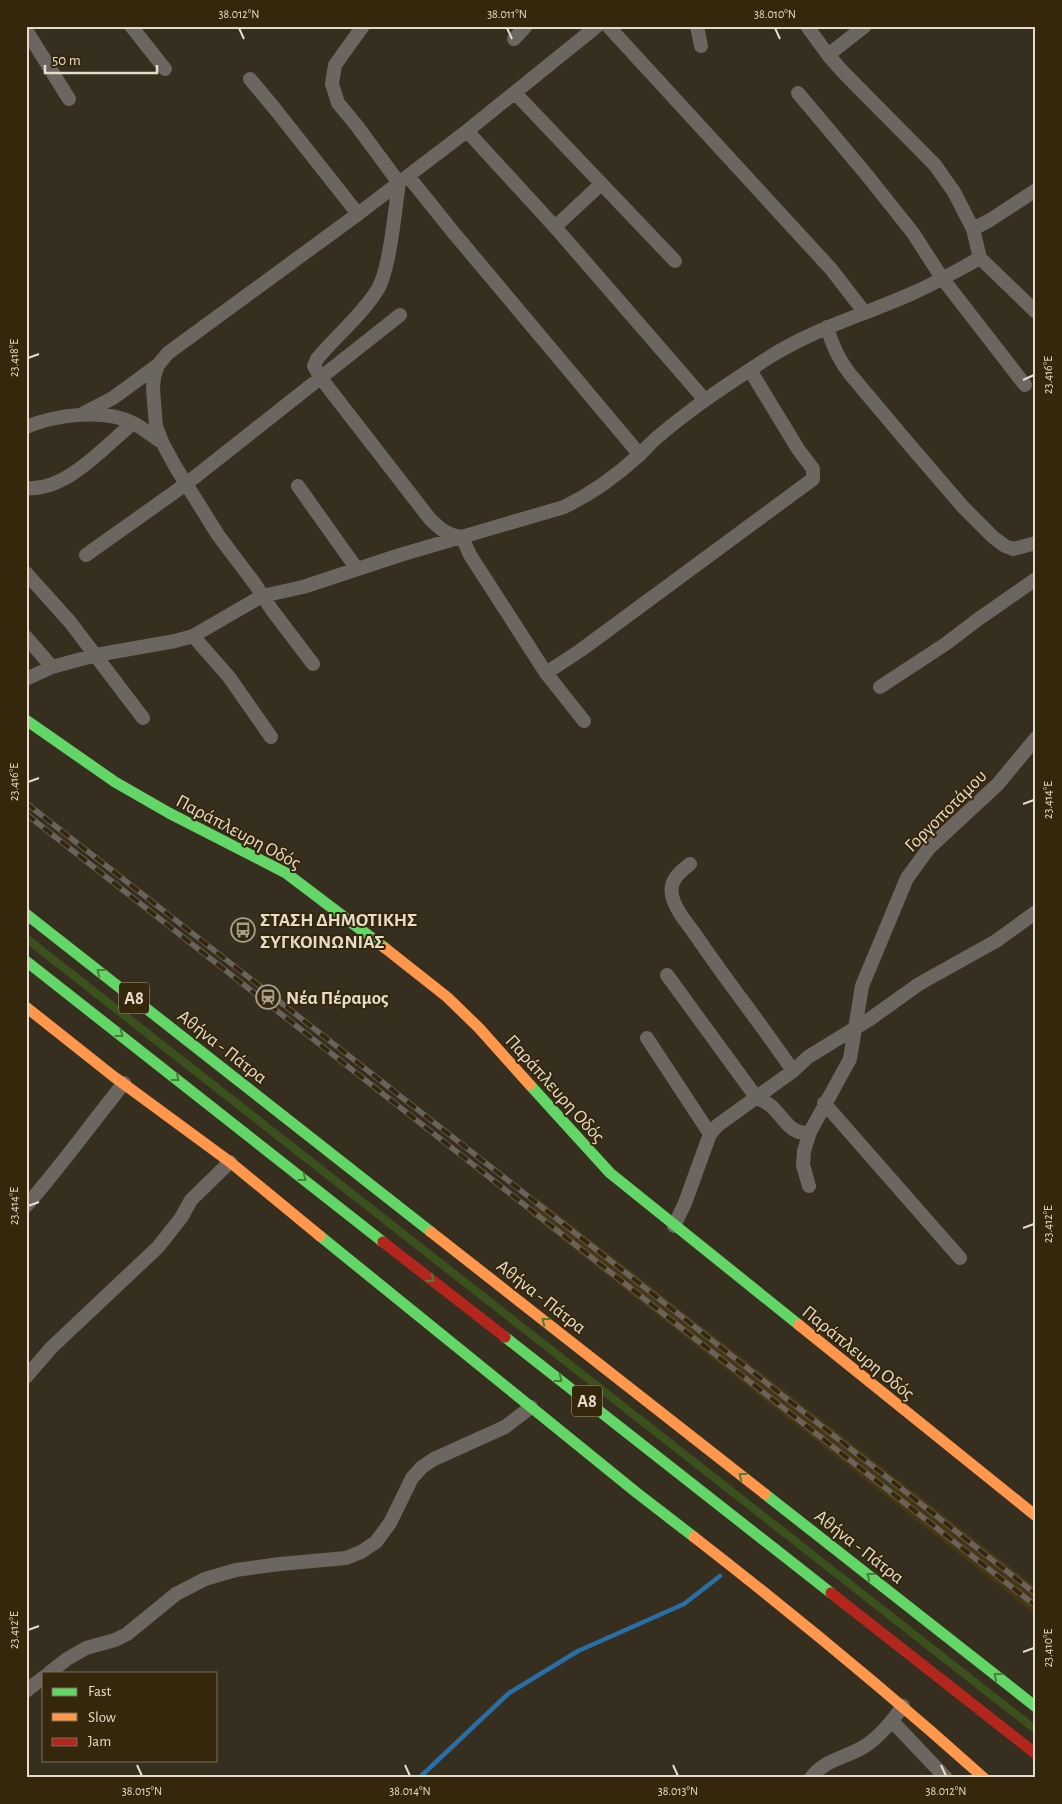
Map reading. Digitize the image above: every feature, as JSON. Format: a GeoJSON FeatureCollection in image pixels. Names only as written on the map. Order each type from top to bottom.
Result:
{"type":"FeatureCollection","features":[{"type":"Feature","properties":{"kind":"main road","name":"Παράπλευρη Οδός"},"geometry":{"type":"LineString","coordinates":[[26,720],[115,782],[169,814],[286,873],[412,968],[480,1028],[580,1144],[610,1173],[1036,1516]]}},
{"type":"Feature","properties":{"kind":"main road","name":"Αθήνα - Πάτρα"},"geometry":{"type":"LineString","coordinates":[[26,914],[1036,1706]]}},
{"type":"Feature","properties":{"kind":"main road","name":"Α8"},"geometry":{"type":"LineString","coordinates":[[26,961],[1036,1754]]}},
{"type":"Feature","properties":{"kind":"main road"},"geometry":{"type":"LineString","coordinates":[[26,1007],[230,1162],[379,1285],[743,1575],[903,1706],[984,1778]]}},
{"type":"Feature","properties":{"kind":"street"},"geometry":{"type":"LineString","coordinates":[[131,26],[165,69]]}},
{"type":"Feature","properties":{"kind":"street"},"geometry":{"type":"LineString","coordinates":[[363,26],[335,65],[332,84],[338,103],[403,180],[453,232],[640,455]]}},
{"type":"Feature","properties":{"kind":"street"},"geometry":{"type":"LineString","coordinates":[[514,39],[526,26]]}},
{"type":"Feature","properties":{"kind":"street"},"geometry":{"type":"LineString","coordinates":[[76,416],[113,398],[158,365],[168,353],[358,214],[467,131],[597,26]]}},
{"type":"Feature","properties":{"kind":"street"},"geometry":{"type":"LineString","coordinates":[[608,26],[830,269],[864,313]]}},
{"type":"Feature","properties":{"kind":"street"},"geometry":{"type":"LineString","coordinates":[[697,26],[701,46]]}},
{"type":"Feature","properties":{"kind":"street"},"geometry":{"type":"LineString","coordinates":[[807,26],[828,55],[935,165],[954,192],[973,229],[980,258],[1036,312]]}},
{"type":"Feature","properties":{"kind":"street"},"geometry":{"type":"LineString","coordinates":[[828,55],[865,26]]}},
{"type":"Feature","properties":{"kind":"street"},"geometry":{"type":"LineString","coordinates":[[26,30],[69,99]]}},
{"type":"Feature","properties":{"kind":"street"},"geometry":{"type":"LineString","coordinates":[[250,79],[276,109],[358,214]]}},
{"type":"Feature","properties":{"kind":"street"},"geometry":{"type":"LineString","coordinates":[[515,93],[675,261]]}},
{"type":"Feature","properties":{"kind":"street"},"geometry":{"type":"LineString","coordinates":[[798,93],[907,226],[942,278],[1025,385]]}},
{"type":"Feature","properties":{"kind":"street"},"geometry":{"type":"LineString","coordinates":[[467,131],[555,227],[705,400]]}},
{"type":"Feature","properties":{"kind":"street"},"geometry":{"type":"LineString","coordinates":[[403,180],[386,266],[379,287],[357,317],[317,359],[314,366],[320,378],[430,519],[441,530],[462,538]]}},
{"type":"Feature","properties":{"kind":"street"},"geometry":{"type":"LineString","coordinates":[[555,227],[601,184]]}},
{"type":"Feature","properties":{"kind":"street"},"geometry":{"type":"LineString","coordinates":[[973,229],[1036,190]]}},
{"type":"Feature","properties":{"kind":"street"},"geometry":{"type":"LineString","coordinates":[[26,679],[52,667],[96,655],[193,636],[262,596],[302,587],[564,507],[589,495],[604,485],[640,455],[658,436],[705,400],[801,339],[915,293],[980,258]]}},
{"type":"Feature","properties":{"kind":"street"},"geometry":{"type":"LineString","coordinates":[[86,555],[186,484],[400,315]]}},
{"type":"Feature","properties":{"kind":"street"},"geometry":{"type":"LineString","coordinates":[[827,327],[831,342],[839,359],[850,374],[914,450],[992,537],[1013,549],[1036,543]]}},
{"type":"Feature","properties":{"kind":"street"},"geometry":{"type":"LineString","coordinates":[[158,365],[153,389],[156,426],[162,442],[218,534],[313,664]]}},
{"type":"Feature","properties":{"kind":"street"},"geometry":{"type":"LineString","coordinates":[[546,673],[581,650],[813,479],[813,469],[798,449],[750,370]]}},
{"type":"Feature","properties":{"kind":"street"},"geometry":{"type":"LineString","coordinates":[[26,427],[64,417],[104,414],[133,423],[162,442]]}},
{"type":"Feature","properties":{"kind":"street"},"geometry":{"type":"LineString","coordinates":[[26,488],[36,489],[63,479],[80,468],[133,423]]}},
{"type":"Feature","properties":{"kind":"street"},"geometry":{"type":"LineString","coordinates":[[298,486],[357,569]]}},
{"type":"Feature","properties":{"kind":"street"},"geometry":{"type":"LineString","coordinates":[[462,538],[470,555],[546,673],[584,721]]}},
{"type":"Feature","properties":{"kind":"street"},"geometry":{"type":"LineString","coordinates":[[26,573],[70,622],[143,718]]}},
{"type":"Feature","properties":{"kind":"street"},"geometry":{"type":"LineString","coordinates":[[880,687],[947,643],[1036,579]]}},
{"type":"Feature","properties":{"kind":"street"},"geometry":{"type":"LineString","coordinates":[[193,636],[229,677],[271,737]]}},
{"type":"Feature","properties":{"kind":"street"},"geometry":{"type":"LineString","coordinates":[[26,637],[52,667]]}},
{"type":"Feature","properties":{"kind":"street","name":"Γοργοποτάμου"},"geometry":{"type":"LineString","coordinates":[[809,1186],[804,1165],[804,1151],[810,1132],[850,1058],[862,986],[907,878],[929,848],[998,784],[1036,738]]}},
{"type":"Feature","properties":{"kind":"street"},"geometry":{"type":"LineString","coordinates":[[690,864],[679,873],[672,886],[675,904],[707,952],[772,1039],[793,1071]]}},
{"type":"Feature","properties":{"kind":"street"},"geometry":{"type":"LineString","coordinates":[[674,1226],[685,1203],[710,1134],[718,1125],[793,1071],[808,1057],[870,1019],[919,984],[996,941],[1036,912]]}},
{"type":"Feature","properties":{"kind":"street"},"geometry":{"type":"LineString","coordinates":[[667,975],[756,1097],[771,1106],[796,1132],[805,1134],[810,1132]]}},
{"type":"Feature","properties":{"kind":"street"},"geometry":{"type":"LineString","coordinates":[[647,1038],[710,1134]]}},
{"type":"Feature","properties":{"kind":"street"},"geometry":{"type":"LineString","coordinates":[[26,1206],[124,1083]]}},
{"type":"Feature","properties":{"kind":"street"},"geometry":{"type":"LineString","coordinates":[[824,1104],[960,1258]]}},
{"type":"Feature","properties":{"kind":"street"},"geometry":{"type":"LineString","coordinates":[[26,1377],[51,1348],[158,1247],[181,1218],[191,1200],[230,1162]]}},
{"type":"Feature","properties":{"kind":"street"},"geometry":{"type":"LineString","coordinates":[[50,1672],[86,1648],[115,1640],[127,1634],[176,1594],[205,1579],[236,1570],[346,1558],[361,1552],[376,1542],[390,1524],[412,1478],[422,1466],[505,1427],[531,1407]]}},
{"type":"Feature","properties":{"kind":"street"},"geometry":{"type":"LineString","coordinates":[[26,1691],[42,1679]]}},
{"type":"Feature","properties":{"kind":"street"},"geometry":{"type":"LineString","coordinates":[[811,1778],[823,1765],[867,1744],[892,1721],[903,1706]]}},
{"type":"Feature","properties":{"kind":"street"},"geometry":{"type":"LineString","coordinates":[[892,1721],[946,1778]]}},
{"type":"Feature","properties":{"kind":"shaded area"},"geometry":{"type":"Polygon","coordinates":[[[539,1199],[1036,1587],[1036,1615],[528,1213],[539,1199]]]}},
{"type":"Feature","properties":{"kind":"green space"},"geometry":{"type":"Polygon","coordinates":[[[26,933],[1036,1725],[1036,1735],[33,949],[26,943],[26,933]]]}},
{"type":"Feature","properties":{"kind":"waterway"},"geometry":{"type":"LineString","coordinates":[[419,1778],[509,1693],[578,1651],[684,1604],[720,1576]]}},
{"type":"Feature","properties":{"kind":"railway"},"geometry":{"type":"LineString","coordinates":[[26,803],[1036,1594]]}},
{"type":"Feature","properties":{"kind":"railway"},"geometry":{"type":"LineString","coordinates":[[26,814],[1036,1606]]}},
{"type":"Feature","properties":{"kind":"traffic: fast"},"geometry":{"type":"LineString","coordinates":[[26,720],[115,782],[169,813],[286,873],[385,948]]}},
{"type":"Feature","properties":{"kind":"traffic: fast"},"geometry":{"type":"LineString","coordinates":[[26,914],[431,1232]]}},
{"type":"Feature","properties":{"kind":"traffic: fast"},"geometry":{"type":"LineString","coordinates":[[26,961],[383,1242]]}},
{"type":"Feature","properties":{"kind":"traffic: fast"},"geometry":{"type":"LineString","coordinates":[[530,1085],[610,1173],[799,1325]]}},
{"type":"Feature","properties":{"kind":"traffic: fast"},"geometry":{"type":"LineString","coordinates":[[320,1236],[694,1537]]}},
{"type":"Feature","properties":{"kind":"traffic: fast"},"geometry":{"type":"LineString","coordinates":[[505,1337],[831,1593]]}},
{"type":"Feature","properties":{"kind":"traffic: fast"},"geometry":{"type":"LineString","coordinates":[[765,1494],[1036,1707]]}},
{"type":"Feature","properties":{"kind":"traffic: slow"},"geometry":{"type":"LineString","coordinates":[[385,948],[447,997],[479,1028],[530,1085]]}},
{"type":"Feature","properties":{"kind":"traffic: slow"},"geometry":{"type":"LineString","coordinates":[[26,1007],[113,1076],[230,1162],[320,1236]]}},
{"type":"Feature","properties":{"kind":"traffic: slow"},"geometry":{"type":"LineString","coordinates":[[431,1232],[765,1494]]}},
{"type":"Feature","properties":{"kind":"traffic: slow"},"geometry":{"type":"LineString","coordinates":[[799,1325],[1036,1516]]}},
{"type":"Feature","properties":{"kind":"traffic: slow"},"geometry":{"type":"LineString","coordinates":[[694,1537],[841,1655],[984,1778]]}},
{"type":"Feature","properties":{"kind":"traffic: jam"},"geometry":{"type":"LineString","coordinates":[[383,1242],[505,1337]]}},
{"type":"Feature","properties":{"kind":"traffic: jam"},"geometry":{"type":"LineString","coordinates":[[831,1593],[1036,1754]]}},
{"type":"Feature","properties":{"kind":"place","name":"ΣΤΑΣΗ ΔΗΜΟΤΙΚΗΣ ΣΥΓΚΟΙΝΩΝΙΑΣ"},"geometry":{"type":"Point","coordinates":[243,930]}},
{"type":"Feature","properties":{"kind":"place","name":"Νέα Πέραμος"},"geometry":{"type":"Point","coordinates":[268,997]}}]}
